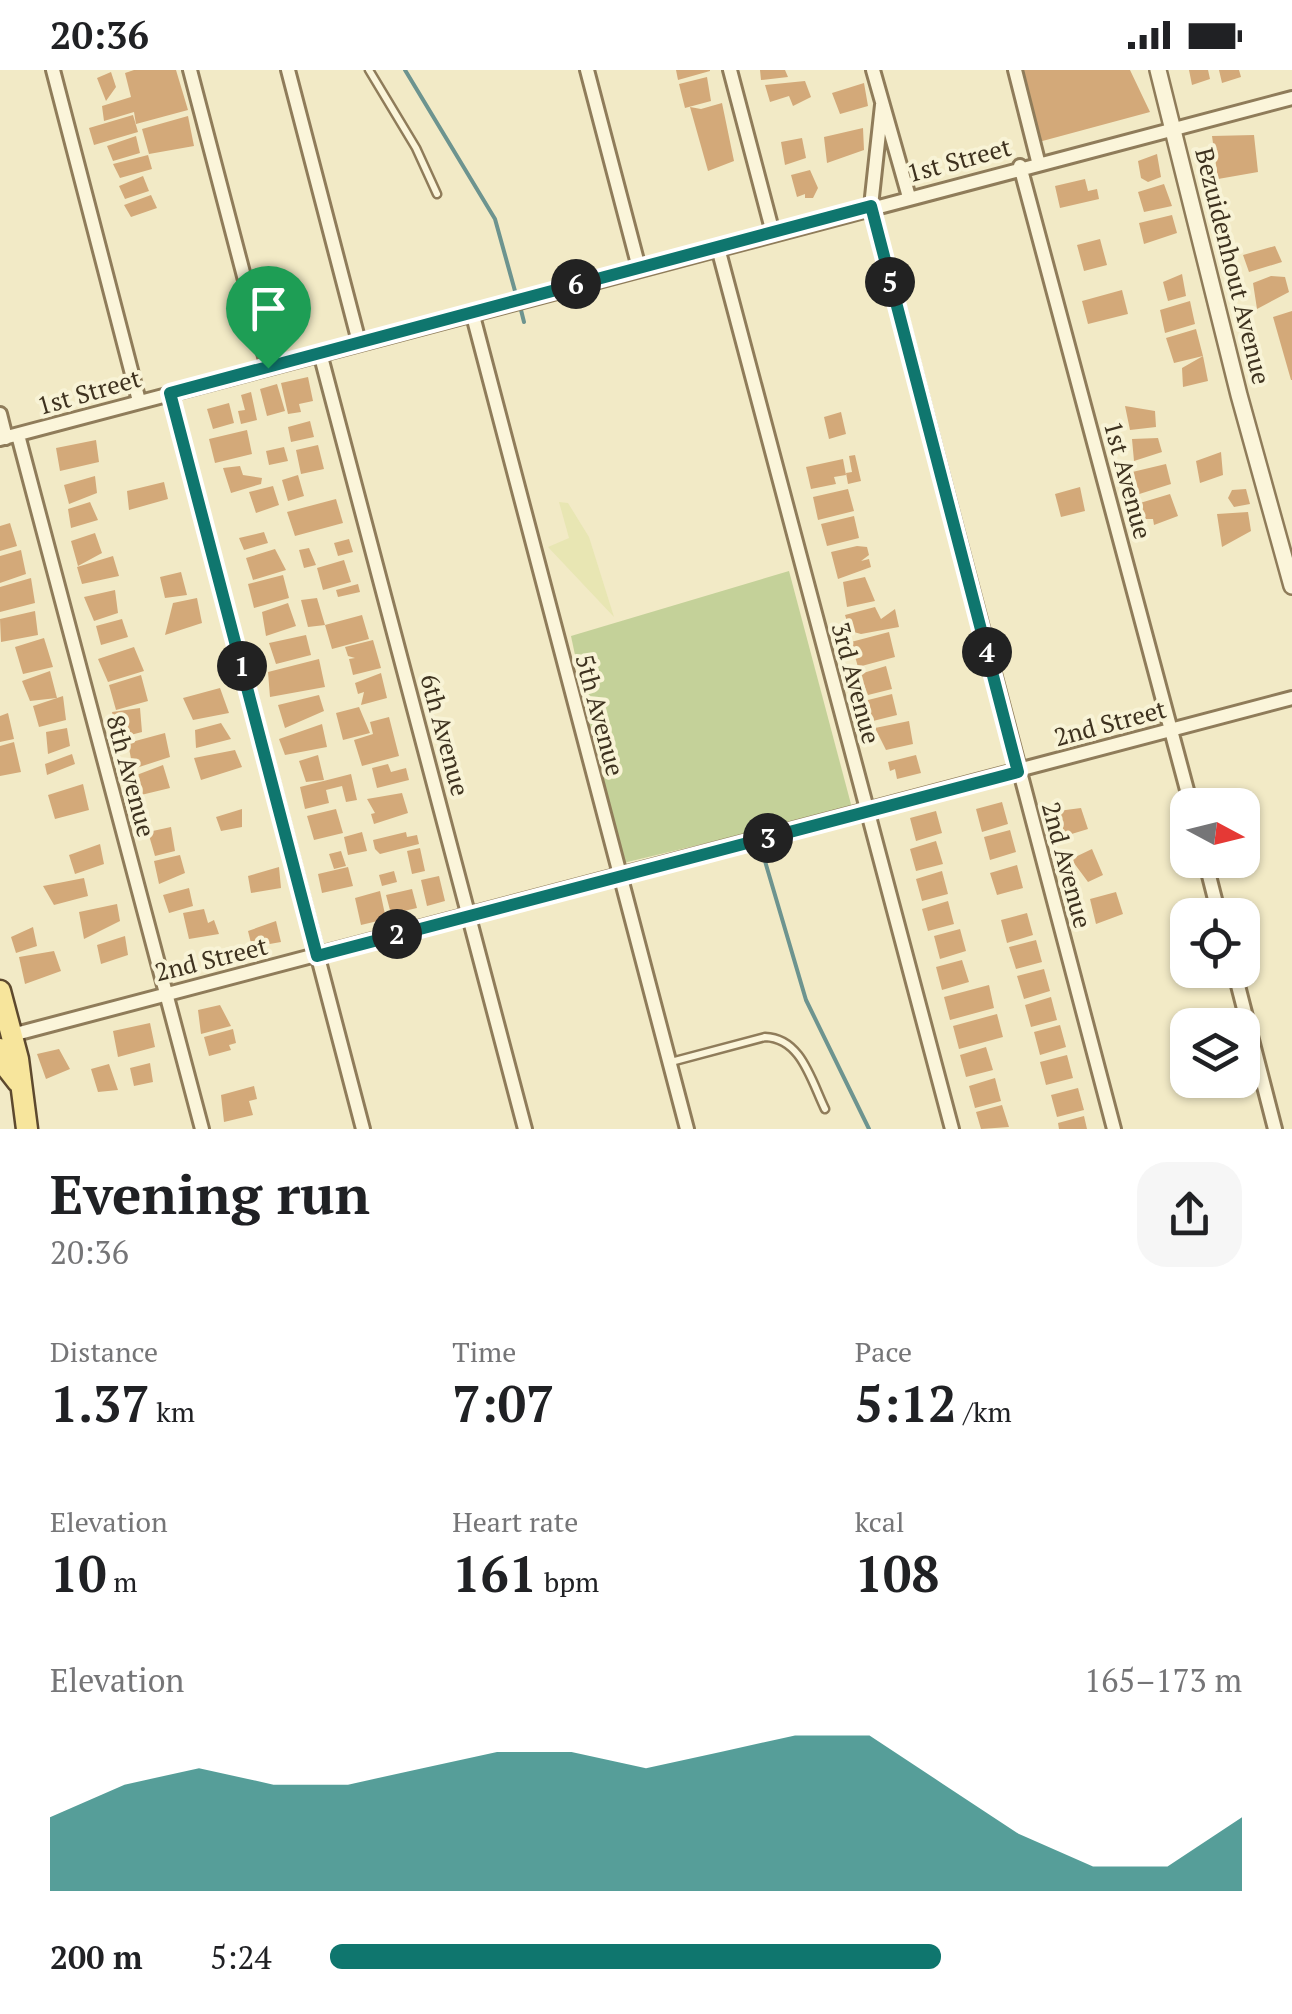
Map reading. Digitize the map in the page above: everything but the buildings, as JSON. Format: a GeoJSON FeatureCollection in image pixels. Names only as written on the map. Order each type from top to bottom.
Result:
{"type":"FeatureCollection","features":[{"type":"Feature","properties":{"kind":"main road"},"geometry":{"type":"LineString","coordinates":[[0,990],[6,1054],[20,1083],[28,1129]]}},
{"type":"Feature","properties":{"kind":"street"},"geometry":{"type":"LineString","coordinates":[[53,70],[139,401]]}},
{"type":"Feature","properties":{"kind":"street"},"geometry":{"type":"LineString","coordinates":[[190,70],[268,368]]}},
{"type":"Feature","properties":{"kind":"street"},"geometry":{"type":"LineString","coordinates":[[288,70],[358,342]]}},
{"type":"Feature","properties":{"kind":"street"},"geometry":{"type":"LineString","coordinates":[[587,70],[639,268]]}},
{"type":"Feature","properties":{"kind":"street"},"geometry":{"type":"LineString","coordinates":[[730,70],[773,233]]}},
{"type":"Feature","properties":{"kind":"street"},"geometry":{"type":"LineString","coordinates":[[873,70],[909,197]]}},
{"type":"Feature","properties":{"kind":"street"},"geometry":{"type":"LineString","coordinates":[[1015,70],[1038,161]]}},
{"type":"Feature","properties":{"kind":"street","name":"Bezuidenhout Avenue"},"geometry":{"type":"LineString","coordinates":[[1158,70],[1292,586]]}},
{"type":"Feature","properties":{"kind":"street","name":"1st Street"},"geometry":{"type":"LineString","coordinates":[[8,437],[1038,161],[1174,132],[1292,98]]}},
{"type":"Feature","properties":{"kind":"street"},"geometry":{"type":"LineString","coordinates":[[871,206],[882,105]]}},
{"type":"Feature","properties":{"kind":"street","name":"1st Avenue"},"geometry":{"type":"LineString","coordinates":[[1020,166],[1186,788]]}},
{"type":"Feature","properties":{"kind":"street","name":"2nd Avenue"},"geometry":{"type":"LineString","coordinates":[[871,206],[1114,1129]]}},
{"type":"Feature","properties":{"kind":"street","name":"3rd Avenue"},"geometry":{"type":"LineString","coordinates":[[718,248],[952,1129]]}},
{"type":"Feature","properties":{"kind":"street","name":"5th Avenue"},"geometry":{"type":"LineString","coordinates":[[472,312],[687,1129]]}},
{"type":"Feature","properties":{"kind":"street","name":"6th Avenue"},"geometry":{"type":"LineString","coordinates":[[320,354],[524,1129]]}},
{"type":"Feature","properties":{"kind":"street"},"geometry":{"type":"LineString","coordinates":[[170,393],[363,1129]]}},
{"type":"Feature","properties":{"kind":"street","name":"8th Avenue"},"geometry":{"type":"LineString","coordinates":[[0,414],[202,1129]]}},
{"type":"Feature","properties":{"kind":"street","name":"2nd Street"},"geometry":{"type":"LineString","coordinates":[[6,1054],[165,993],[1292,698]]}},
{"type":"Feature","properties":{"kind":"street"},"geometry":{"type":"LineString","coordinates":[[1239,988],[1275,1129]]}},
{"type":"Feature","properties":{"kind":"lane"},"geometry":{"type":"LineString","coordinates":[[368,70],[416,148],[438,194]]}},
{"type":"Feature","properties":{"kind":"lane"},"geometry":{"type":"LineString","coordinates":[[669,1062],[765,1036],[781,1037],[792,1044],[825,1109]]}},
{"type":"Feature","properties":{"kind":"shaded area"},"geometry":{"type":"Polygon","coordinates":[[[559,502],[568,503],[589,537],[614,617],[548,547],[569,538],[559,502]]]}},
{"type":"Feature","properties":{"kind":"green space"},"geometry":{"type":"Polygon","coordinates":[[[789,571],[852,808],[619,864],[571,636],[789,571]]]}},
{"type":"Feature","properties":{"kind":"waterway"},"geometry":{"type":"LineString","coordinates":[[405,70],[495,219],[515,291]]}},
{"type":"Feature","properties":{"kind":"waterway"},"geometry":{"type":"LineString","coordinates":[[521,310],[524,322]]}},
{"type":"Feature","properties":{"kind":"waterway"},"geometry":{"type":"LineString","coordinates":[[762,851],[806,1000],[869,1129]]}},
{"type":"Feature","properties":{"kind":"route"},"geometry":{"type":"LineString","coordinates":[[871,206],[1018,772],[317,956],[170,393],[268,368],[871,206]]}}]}
